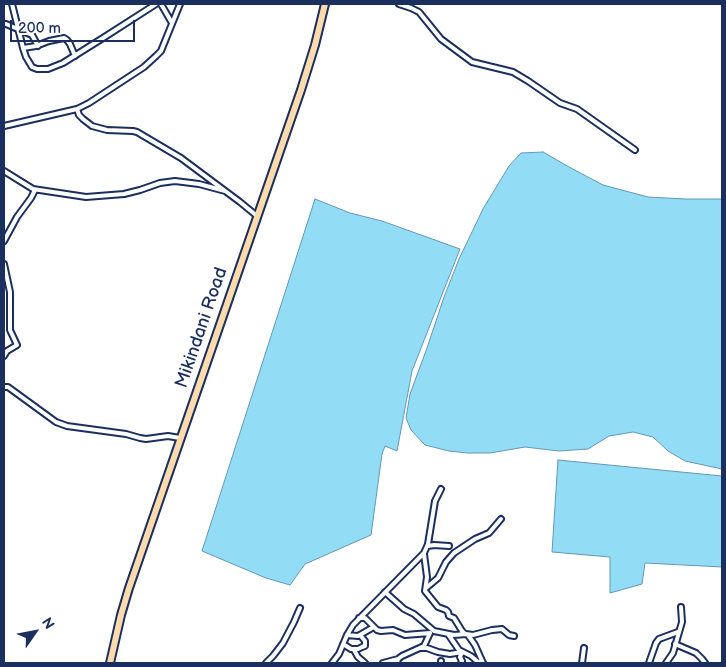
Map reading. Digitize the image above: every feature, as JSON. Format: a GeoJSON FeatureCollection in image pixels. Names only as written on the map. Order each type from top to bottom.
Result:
{"type":"FeatureCollection","features":[{"type":"Feature","properties":{"kind":"highway","name":"Mikindani Road"},"geometry":{"type":"LineString","coordinates":[[110,663],[120,615],[315,45],[325,4]]}},
{"type":"Feature","properties":{"kind":"street"},"geometry":{"type":"LineString","coordinates":[[12,4],[22,48],[30,64],[37,69],[54,67],[75,56],[156,4]]}},
{"type":"Feature","properties":{"kind":"street"},"geometry":{"type":"LineString","coordinates":[[161,4],[172,23]]}},
{"type":"Feature","properties":{"kind":"street"},"geometry":{"type":"LineString","coordinates":[[4,126],[77,110],[151,62],[164,44],[180,4]]}},
{"type":"Feature","properties":{"kind":"street"},"geometry":{"type":"LineString","coordinates":[[399,4],[419,12],[441,39],[472,62],[513,72],[560,103],[577,109],[635,150]]}},
{"type":"Feature","properties":{"kind":"street"},"geometry":{"type":"LineString","coordinates":[[14,15],[5,25],[32,35],[38,46]]}},
{"type":"Feature","properties":{"kind":"street"},"geometry":{"type":"LineString","coordinates":[[22,48],[38,46],[49,41],[65,38],[75,56]]}},
{"type":"Feature","properties":{"kind":"street"},"geometry":{"type":"LineString","coordinates":[[77,110],[82,119],[92,126],[107,130],[133,131],[143,135],[181,158],[257,216]]}},
{"type":"Feature","properties":{"kind":"street"},"geometry":{"type":"LineString","coordinates":[[4,171],[35,190],[39,189],[86,198],[124,194],[160,182],[176,181],[199,184],[225,191]]}},
{"type":"Feature","properties":{"kind":"street"},"geometry":{"type":"LineString","coordinates":[[4,241],[35,190]]}},
{"type":"Feature","properties":{"kind":"street"},"geometry":{"type":"LineString","coordinates":[[4,264],[10,292],[10,330],[17,345],[7,351],[4,356]]}},
{"type":"Feature","properties":{"kind":"street"},"geometry":{"type":"LineString","coordinates":[[4,387],[8,387],[56,422],[67,426],[126,434],[146,439],[168,436],[180,438]]}},
{"type":"Feature","properties":{"kind":"street"},"geometry":{"type":"LineString","coordinates":[[332,663],[339,654],[346,635],[353,625],[424,554],[428,546],[434,507],[441,489]]}},
{"type":"Feature","properties":{"kind":"street"},"geometry":{"type":"LineString","coordinates":[[426,588],[438,578],[446,562],[454,553],[475,539],[490,533],[501,519]]}},
{"type":"Feature","properties":{"kind":"street"},"geometry":{"type":"LineString","coordinates":[[428,546],[449,546]]}},
{"type":"Feature","properties":{"kind":"street"},"geometry":{"type":"LineString","coordinates":[[424,554],[427,577],[425,591],[437,607],[448,612],[449,616],[454,618],[462,631],[472,638],[483,663]]}},
{"type":"Feature","properties":{"kind":"street"},"geometry":{"type":"LineString","coordinates":[[385,592],[414,614],[431,631]]}},
{"type":"Feature","properties":{"kind":"street"},"geometry":{"type":"LineString","coordinates":[[666,663],[673,653],[682,622],[681,607]]}},
{"type":"Feature","properties":{"kind":"street"},"geometry":{"type":"LineString","coordinates":[[266,663],[283,643],[300,608]]}},
{"type":"Feature","properties":{"kind":"street"},"geometry":{"type":"LineString","coordinates":[[359,618],[365,618],[380,631],[393,630],[405,635],[431,631],[454,635],[474,634],[502,629],[509,635],[514,636]]}},
{"type":"Feature","properties":{"kind":"street"},"geometry":{"type":"LineString","coordinates":[[346,635],[360,635],[372,628]]}},
{"type":"Feature","properties":{"kind":"street"},"geometry":{"type":"LineString","coordinates":[[383,663],[398,661],[409,652],[426,645],[426,640],[431,631]]}},
{"type":"Feature","properties":{"kind":"street"},"geometry":{"type":"LineString","coordinates":[[649,663],[659,639],[678,632]]}},
{"type":"Feature","properties":{"kind":"street"},"geometry":{"type":"LineString","coordinates":[[448,634],[459,650],[478,662],[483,663]]}},
{"type":"Feature","properties":{"kind":"street"},"geometry":{"type":"LineString","coordinates":[[343,644],[353,649],[366,646],[360,635]]}},
{"type":"Feature","properties":{"kind":"street"},"geometry":{"type":"LineString","coordinates":[[675,644],[696,653],[705,663]]}},
{"type":"Feature","properties":{"kind":"street"},"geometry":{"type":"LineString","coordinates":[[420,648],[450,654],[462,652]]}},
{"type":"Feature","properties":{"kind":"street"},"geometry":{"type":"LineString","coordinates":[[582,663],[584,648]]}},
{"type":"Feature","properties":{"kind":"street"},"geometry":{"type":"LineString","coordinates":[[353,649],[364,663]]}},
{"type":"Feature","properties":{"kind":"street"},"geometry":{"type":"LineString","coordinates":[[461,663],[460,657],[462,652]]}},
{"type":"Feature","properties":{"kind":"water"},"geometry":{"type":"Polygon","coordinates":[[[543,152],[603,185],[648,197],[722,199],[722,469],[685,461],[668,451],[653,437],[633,432],[609,436],[588,449],[559,451],[525,447],[490,453],[467,453],[425,445],[411,430],[406,418],[410,394],[459,259],[483,209],[509,166],[521,153],[543,152]]]}},
{"type":"Feature","properties":{"kind":"water"},"geometry":{"type":"Polygon","coordinates":[[[315,199],[350,213],[382,221],[460,249],[412,371],[397,451],[385,446],[382,454],[371,535],[305,564],[290,585],[266,578],[202,551],[315,199]]]}},
{"type":"Feature","properties":{"kind":"water"},"geometry":{"type":"Polygon","coordinates":[[[558,460],[722,476],[722,567],[645,563],[642,584],[610,593],[610,557],[552,552],[558,460]]]}}]}
